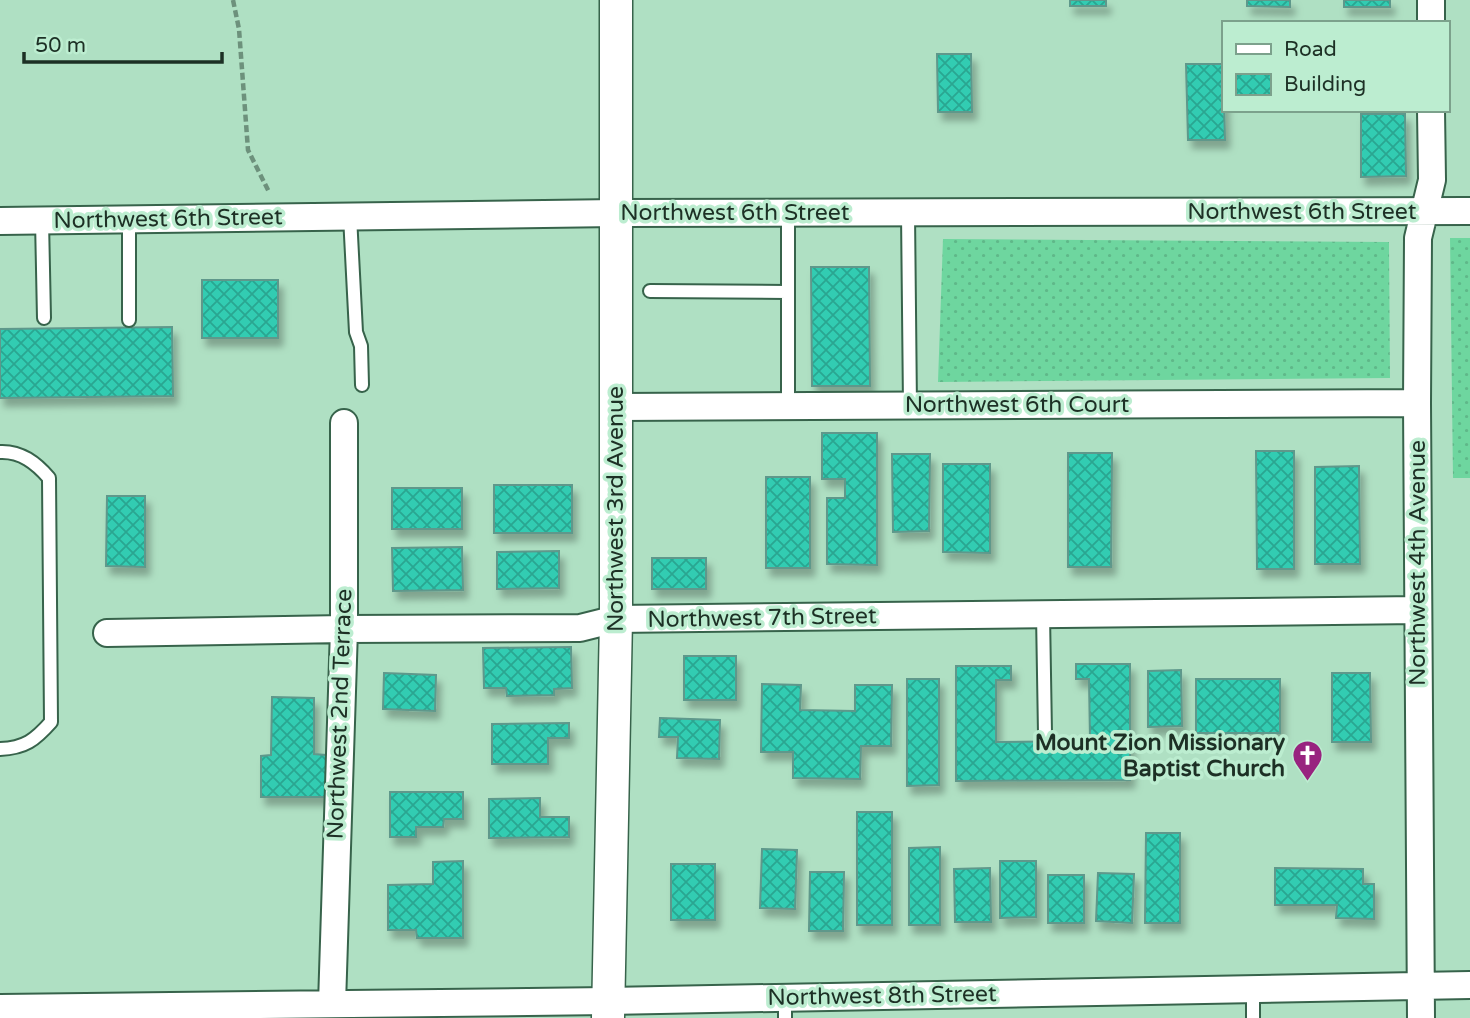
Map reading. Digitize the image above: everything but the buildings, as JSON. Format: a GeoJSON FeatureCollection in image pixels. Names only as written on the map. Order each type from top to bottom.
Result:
{"type":"FeatureCollection","features":[{"type":"Feature","properties":{"kind":"street","name":"Northwest 3rd Avenue"},"geometry":{"type":"LineString","coordinates":[[608,1009],[617,407],[616,0]]}},
{"type":"Feature","properties":{"kind":"street"},"geometry":{"type":"LineString","coordinates":[[1431,0],[1431,21]]}},
{"type":"Feature","properties":{"kind":"street","name":"Northwest 4th Avenue"},"geometry":{"type":"LineString","coordinates":[[1421,1018],[1418,238],[1432,180],[1431,112]]}},
{"type":"Feature","properties":{"kind":"street","name":"Northwest 6th Street"},"geometry":{"type":"LineString","coordinates":[[0,221],[616,213],[1470,211]]}},
{"type":"Feature","properties":{"kind":"street","name":"Northwest 6th Court"},"geometry":{"type":"LineString","coordinates":[[617,407],[1417,403]]}},
{"type":"Feature","properties":{"kind":"street","name":"Northwest 2nd Terrace"},"geometry":{"type":"LineString","coordinates":[[332,1004],[344,629],[344,423]]}},
{"type":"Feature","properties":{"kind":"street","name":"Northwest 7th Street"},"geometry":{"type":"LineString","coordinates":[[107,633],[580,628],[615,619],[1418,610]]}},
{"type":"Feature","properties":{"kind":"street","name":"Northwest 8th Street"},"geometry":{"type":"LineString","coordinates":[[0,1008],[332,1004],[447,1010],[785,1008],[1253,988],[1470,985]]}},
{"type":"Feature","properties":{"kind":"lane"},"geometry":{"type":"LineString","coordinates":[[788,213],[789,407]]}},
{"type":"Feature","properties":{"kind":"lane"},"geometry":{"type":"LineString","coordinates":[[908,213],[910,405]]}},
{"type":"Feature","properties":{"kind":"lane"},"geometry":{"type":"LineString","coordinates":[[350,216],[356,332],[361,346],[362,385]]}},
{"type":"Feature","properties":{"kind":"lane"},"geometry":{"type":"LineString","coordinates":[[129,219],[129,320]]}},
{"type":"Feature","properties":{"kind":"lane"},"geometry":{"type":"LineString","coordinates":[[42,220],[44,318]]}},
{"type":"Feature","properties":{"kind":"lane"},"geometry":{"type":"LineString","coordinates":[[650,291],[788,292]]}},
{"type":"Feature","properties":{"kind":"lane"},"geometry":{"type":"LineString","coordinates":[[0,452],[34,461],[49,478],[51,722],[35,739],[15,748],[0,749]]}},
{"type":"Feature","properties":{"kind":"lane"},"geometry":{"type":"LineString","coordinates":[[1043,614],[1045,734]]}},
{"type":"Feature","properties":{"kind":"lane"},"geometry":{"type":"LineString","coordinates":[[1253,988],[1253,1018]]}},
{"type":"Feature","properties":{"kind":"path"},"geometry":{"type":"LineString","coordinates":[[233,0],[239,29],[248,150],[284,217]]}},
{"type":"Feature","properties":{"kind":"green space"},"geometry":{"type":"Polygon","coordinates":[[[1450,238],[1470,238],[1470,478],[1453,478],[1450,238]]]}},
{"type":"Feature","properties":{"kind":"green space"},"geometry":{"type":"Polygon","coordinates":[[[943,239],[1389,242],[1390,378],[938,382],[943,239]]]}},
{"type":"Feature","properties":{"kind":"place","name":"Mount Zion Missionary Baptist Church"},"geometry":{"type":"Point","coordinates":[1308,783]}}]}
